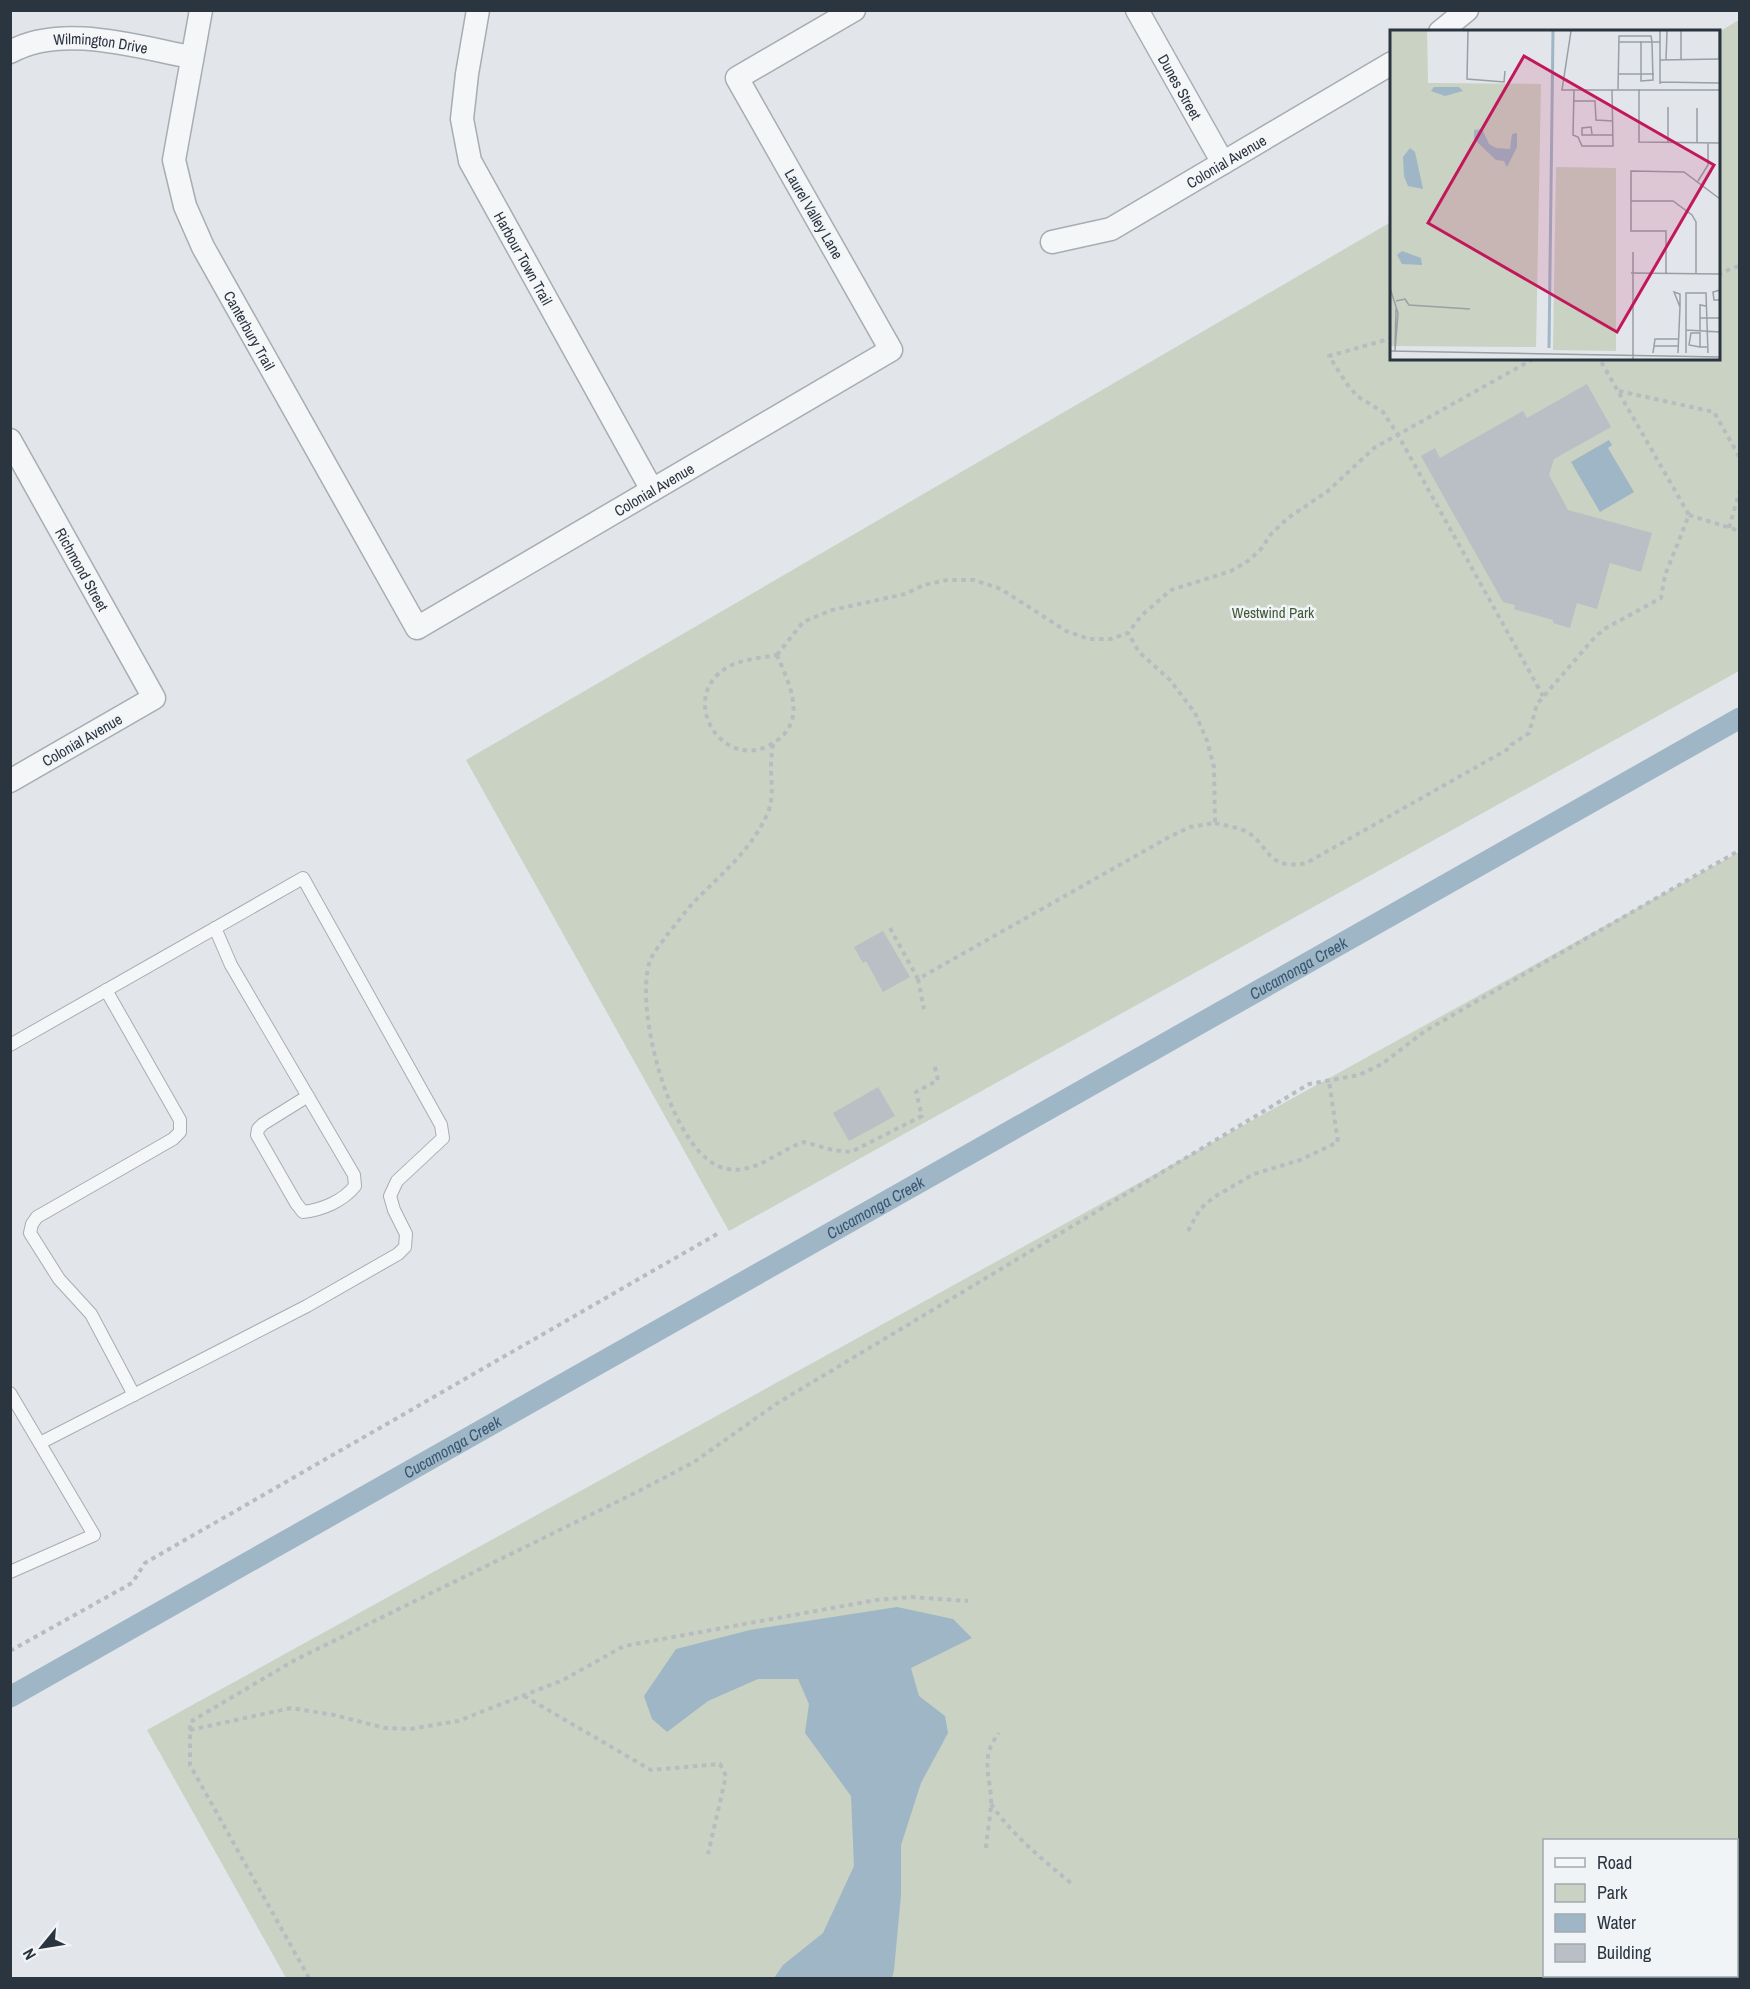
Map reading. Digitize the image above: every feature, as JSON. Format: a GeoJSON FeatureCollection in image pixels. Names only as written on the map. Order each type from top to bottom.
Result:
{"type":"FeatureCollection","features":[{"type":"Feature","properties":{"kind":"street","name":"Canterbury Trail"},"geometry":{"type":"LineString","coordinates":[[201,10],[174,160],[185,206],[209,257],[417,628]]}},
{"type":"Feature","properties":{"kind":"street","name":"Harbour Town Trail"},"geometry":{"type":"LineString","coordinates":[[478,10],[462,119],[470,161],[652,490]]}},
{"type":"Feature","properties":{"kind":"street","name":"Laurel Valley Lane"},"geometry":{"type":"LineString","coordinates":[[855,10],[737,78],[891,350]]}},
{"type":"Feature","properties":{"kind":"street","name":"Dunes Street"},"geometry":{"type":"LineString","coordinates":[[1137,10],[1223,163]]}},
{"type":"Feature","properties":{"kind":"street"},"geometry":{"type":"LineString","coordinates":[[1442,30],[1467,10]]}},
{"type":"Feature","properties":{"kind":"street","name":"Wilmington Drive"},"geometry":{"type":"LineString","coordinates":[[10,52],[56,38],[98,39],[191,57]]}},
{"type":"Feature","properties":{"kind":"street","name":"Colonial Avenue"},"geometry":{"type":"LineString","coordinates":[[1052,242],[1112,228],[1390,64]]}},
{"type":"Feature","properties":{"kind":"street","name":"Colonial Avenue"},"geometry":{"type":"LineString","coordinates":[[417,628],[891,350]]}},
{"type":"Feature","properties":{"kind":"street","name":"Richmond Street"},"geometry":{"type":"LineString","coordinates":[[10,440],[17,468],[154,698]]}},
{"type":"Feature","properties":{"kind":"street","name":"Colonial Avenue"},"geometry":{"type":"LineString","coordinates":[[10,781],[154,698]]}},
{"type":"Feature","properties":{"kind":"lane"},"geometry":{"type":"LineString","coordinates":[[10,1045],[303,878],[441,1125],[443,1138],[397,1181],[390,1196],[406,1234],[405,1247],[398,1254],[308,1306],[40,1443]]}},
{"type":"Feature","properties":{"kind":"lane"},"geometry":{"type":"LineString","coordinates":[[215,928],[231,965],[308,1096],[354,1175],[355,1186],[347,1195],[316,1211],[303,1212],[257,1135],[258,1129],[263,1124],[308,1096]]}},
{"type":"Feature","properties":{"kind":"lane"},"geometry":{"type":"LineString","coordinates":[[106,990],[180,1120],[180,1132],[173,1139],[37,1217],[30,1233],[59,1279],[91,1314],[134,1395]]}},
{"type":"Feature","properties":{"kind":"lane"},"geometry":{"type":"LineString","coordinates":[[10,1393],[94,1535],[10,1572]]}},
{"type":"Feature","properties":{"kind":"path"},"geometry":{"type":"LineString","coordinates":[[1720,274],[1740,266]]}},
{"type":"Feature","properties":{"kind":"path"},"geometry":{"type":"LineString","coordinates":[[1390,338],[1329,356],[1347,384],[1358,396],[1383,412],[1398,435],[1544,696]]}},
{"type":"Feature","properties":{"kind":"path"},"geometry":{"type":"LineString","coordinates":[[777,656],[792,692],[795,707],[792,722],[784,735],[773,744],[759,750],[745,751],[731,747],[719,739],[710,727],[705,714],[705,700],[713,680],[729,666],[777,656],[802,622],[832,610],[905,594],[924,585],[947,580],[974,580],[1001,589],[1066,631],[1089,639],[1111,639],[1128,633],[1141,616],[1171,590],[1231,571],[1248,561],[1288,518],[1328,491],[1374,448],[1530,360]]}},
{"type":"Feature","properties":{"kind":"path"},"geometry":{"type":"LineString","coordinates":[[1600,360],[1689,515],[1740,531]]}},
{"type":"Feature","properties":{"kind":"path"},"geometry":{"type":"LineString","coordinates":[[1618,391],[1714,412],[1740,458]]}},
{"type":"Feature","properties":{"kind":"path"},"geometry":{"type":"LineString","coordinates":[[1729,528],[1740,490]]}},
{"type":"Feature","properties":{"kind":"path"},"geometry":{"type":"LineString","coordinates":[[918,979],[1190,827],[1215,823],[1248,833],[1261,843],[1271,859],[1278,863],[1300,865],[1510,748],[1511,745],[1529,734],[1537,704],[1595,637],[1606,628],[1661,598],[1665,575],[1689,515]]}},
{"type":"Feature","properties":{"kind":"path"},"geometry":{"type":"LineString","coordinates":[[1128,633],[1139,652],[1170,680],[1195,713],[1207,741],[1214,767],[1215,823]]}},
{"type":"Feature","properties":{"kind":"path"},"geometry":{"type":"LineString","coordinates":[[773,744],[771,767],[773,789],[769,810],[758,832],[732,864],[680,918],[650,960],[646,975],[648,1021],[654,1053],[664,1089],[679,1123],[694,1148],[710,1162],[726,1169],[742,1170],[756,1166],[804,1143],[851,1152],[922,1116],[916,1092],[938,1080],[934,1063]]}},
{"type":"Feature","properties":{"kind":"path"},"geometry":{"type":"LineString","coordinates":[[309,1978],[190,1765],[190,1722],[295,1660],[638,1492],[694,1462],[776,1404],[1310,1084],[1359,1075],[1382,1064],[1425,1031],[1740,850]]}},
{"type":"Feature","properties":{"kind":"path"},"geometry":{"type":"LineString","coordinates":[[890,928],[918,979],[924,1009]]}},
{"type":"Feature","properties":{"kind":"path"},"geometry":{"type":"LineString","coordinates":[[1188,1231],[1200,1209],[1214,1197],[1254,1174],[1300,1160],[1338,1142],[1329,1081]]}},
{"type":"Feature","properties":{"kind":"path"},"geometry":{"type":"LineString","coordinates":[[10,1651],[132,1583],[144,1563],[717,1234]]}},
{"type":"Feature","properties":{"kind":"path"},"geometry":{"type":"LineString","coordinates":[[190,1730],[291,1708],[334,1715],[385,1728],[411,1729],[458,1721],[563,1680],[624,1646],[876,1600],[911,1597],[968,1601]]}},
{"type":"Feature","properties":{"kind":"path"},"geometry":{"type":"LineString","coordinates":[[524,1695],[651,1770],[720,1764],[726,1776],[708,1854]]}},
{"type":"Feature","properties":{"kind":"path"},"geometry":{"type":"LineString","coordinates":[[986,1848],[991,1804],[986,1768],[992,1742],[999,1733]]}},
{"type":"Feature","properties":{"kind":"path"},"geometry":{"type":"LineString","coordinates":[[991,1804],[1012,1831],[1072,1884]]}},
{"type":"Feature","properties":{"kind":"green space","name":"Westwind Park"},"geometry":{"type":"Polygon","coordinates":[[[1739,20],[1739,671],[729,1231],[466,760],[1390,223],[1390,360],[1720,360],[1720,31],[1739,20]]]}},
{"type":"Feature","properties":{"kind":"green space"},"geometry":{"type":"Polygon","coordinates":[[[1739,852],[1739,1978],[286,1978],[147,1730],[1739,852]]]}},
{"type":"Feature","properties":{"kind":"water"},"geometry":{"type":"Polygon","coordinates":[[[1609,440],[1612,445],[1608,448],[1634,492],[1600,512],[1571,462],[1609,440]]]}},
{"type":"Feature","properties":{"kind":"water"},"geometry":{"type":"Polygon","coordinates":[[[897,1607],[953,1619],[972,1638],[911,1668],[919,1696],[945,1716],[948,1733],[921,1783],[901,1845],[901,1895],[892,1978],[774,1978],[783,1965],[823,1933],[854,1866],[851,1796],[805,1733],[809,1704],[798,1679],[758,1679],[708,1701],[667,1732],[652,1719],[644,1696],[676,1649],[750,1630],[897,1607]]]}},
{"type":"Feature","properties":{"kind":"building"},"geometry":{"type":"Polygon","coordinates":[[[1587,384],[1611,427],[1554,459],[1549,475],[1568,510],[1652,533],[1641,572],[1610,563],[1597,609],[1577,603],[1570,628],[1553,623],[1553,620],[1514,609],[1515,605],[1503,602],[1421,456],[1435,448],[1440,458],[1523,411],[1527,418],[1587,384]]]}},
{"type":"Feature","properties":{"kind":"building"},"geometry":{"type":"Polygon","coordinates":[[[883,931],[910,977],[883,992],[866,961],[863,963],[854,947],[883,931]]]}},
{"type":"Feature","properties":{"kind":"building"},"geometry":{"type":"Polygon","coordinates":[[[878,1087],[895,1116],[849,1141],[833,1113],[878,1087]]]}},
{"type":"Feature","properties":{"kind":"waterway","name":"Cucamonga Creek"},"geometry":{"type":"LineString","coordinates":[[10,1697],[1740,718]]}}]}
